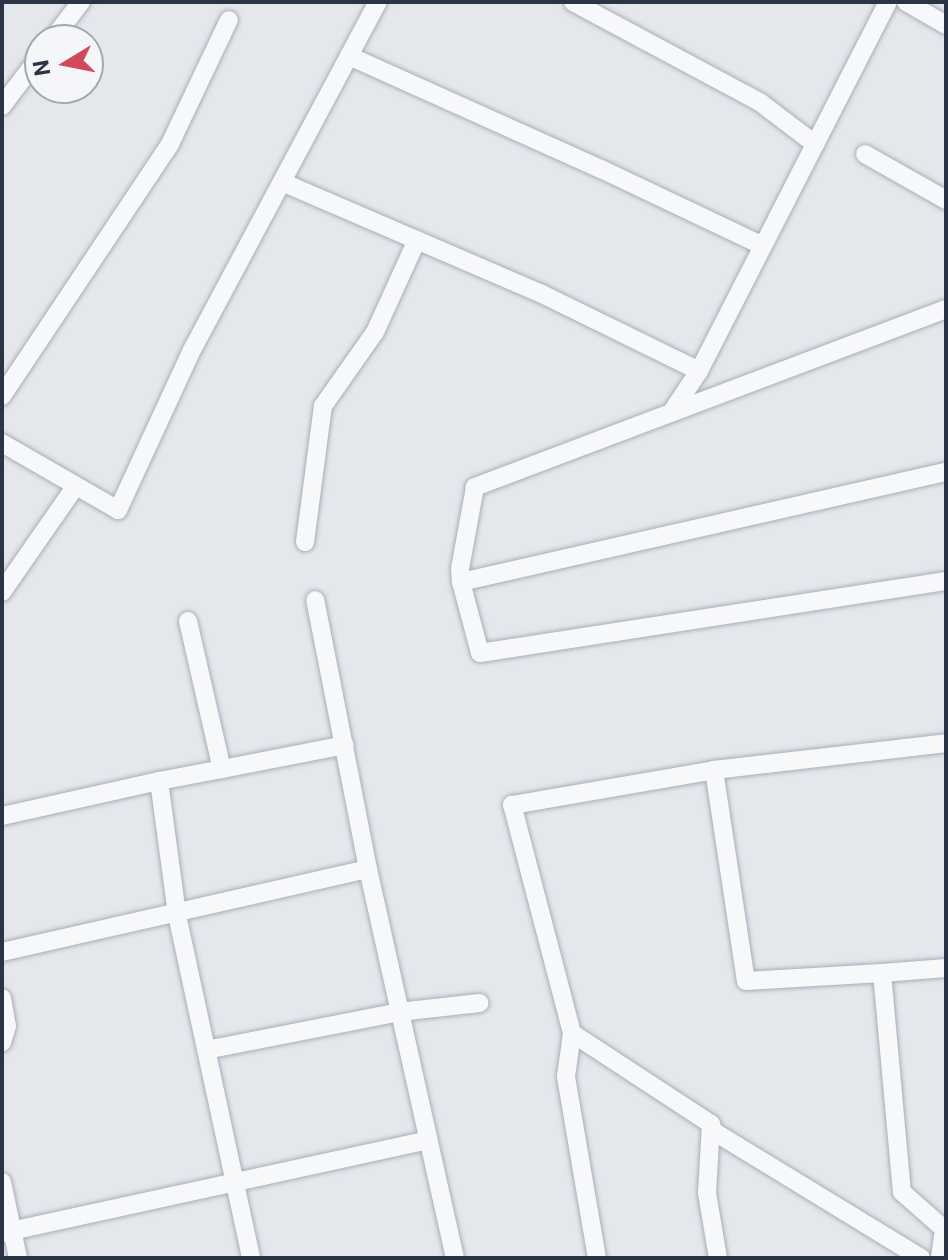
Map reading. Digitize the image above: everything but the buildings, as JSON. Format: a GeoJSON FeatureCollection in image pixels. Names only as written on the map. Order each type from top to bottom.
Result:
{"type":"FeatureCollection","features":[{"type":"Feature","properties":{"kind":"street"},"geometry":{"type":"LineString","coordinates":[[64,24],[81,2]]}},
{"type":"Feature","properties":{"kind":"street"},"geometry":{"type":"LineString","coordinates":[[2,443],[118,510],[192,350],[378,2]]}},
{"type":"Feature","properties":{"kind":"street"},"geometry":{"type":"LineString","coordinates":[[573,2],[761,103],[815,144]]}},
{"type":"Feature","properties":{"kind":"street"},"geometry":{"type":"LineString","coordinates":[[671,413],[699,371],[888,2]]}},
{"type":"Feature","properties":{"kind":"street"},"geometry":{"type":"LineString","coordinates":[[906,2],[946,25]]}},
{"type":"Feature","properties":{"kind":"street"},"geometry":{"type":"LineString","coordinates":[[2,396],[170,144],[229,20]]}},
{"type":"Feature","properties":{"kind":"street"},"geometry":{"type":"LineString","coordinates":[[349,56],[601,169],[763,246]]}},
{"type":"Feature","properties":{"kind":"street"},"geometry":{"type":"LineString","coordinates":[[2,106],[24,77]]}},
{"type":"Feature","properties":{"kind":"street"},"geometry":{"type":"LineString","coordinates":[[865,154],[946,200]]}},
{"type":"Feature","properties":{"kind":"street"},"geometry":{"type":"LineString","coordinates":[[282,182],[540,293],[699,371]]}},
{"type":"Feature","properties":{"kind":"street"},"geometry":{"type":"LineString","coordinates":[[305,542],[323,406],[375,332],[417,240]]}},
{"type":"Feature","properties":{"kind":"street"},"geometry":{"type":"LineString","coordinates":[[946,309],[475,487],[460,569],[480,653],[946,581]]}},
{"type":"Feature","properties":{"kind":"street"},"geometry":{"type":"LineString","coordinates":[[461,582],[946,472]]}},
{"type":"Feature","properties":{"kind":"street"},"geometry":{"type":"LineString","coordinates":[[2,592],[75,487]]}},
{"type":"Feature","properties":{"kind":"street"},"geometry":{"type":"LineString","coordinates":[[315,600],[368,869],[455,1258]]}},
{"type":"Feature","properties":{"kind":"street"},"geometry":{"type":"LineString","coordinates":[[188,621],[222,769]]}},
{"type":"Feature","properties":{"kind":"street"},"geometry":{"type":"LineString","coordinates":[[597,1258],[566,1077],[572,1033],[512,805],[714,770],[946,743]]}},
{"type":"Feature","properties":{"kind":"street"},"geometry":{"type":"LineString","coordinates":[[2,816],[159,781],[345,745]]}},
{"type":"Feature","properties":{"kind":"street"},"geometry":{"type":"LineString","coordinates":[[714,770],[746,981],[946,968]]}},
{"type":"Feature","properties":{"kind":"street"},"geometry":{"type":"LineString","coordinates":[[159,781],[177,915],[251,1258]]}},
{"type":"Feature","properties":{"kind":"street"},"geometry":{"type":"LineString","coordinates":[[2,952],[177,915],[368,869]]}},
{"type":"Feature","properties":{"kind":"street"},"geometry":{"type":"LineString","coordinates":[[882,973],[902,1192],[944,1229],[940,1258]]}},
{"type":"Feature","properties":{"kind":"street"},"geometry":{"type":"LineString","coordinates":[[2,998],[7,1026],[2,1042]]}},
{"type":"Feature","properties":{"kind":"street"},"geometry":{"type":"LineString","coordinates":[[206,1050],[399,1012],[479,1003]]}},
{"type":"Feature","properties":{"kind":"street"},"geometry":{"type":"LineString","coordinates":[[572,1033],[711,1124],[713,1131],[921,1258]]}},
{"type":"Feature","properties":{"kind":"street"},"geometry":{"type":"LineString","coordinates":[[711,1124],[707,1193],[718,1258]]}},
{"type":"Feature","properties":{"kind":"street"},"geometry":{"type":"LineString","coordinates":[[7,1232],[428,1140]]}},
{"type":"Feature","properties":{"kind":"street"},"geometry":{"type":"LineString","coordinates":[[2,1182],[7,1232],[18,1258]]}}]}
